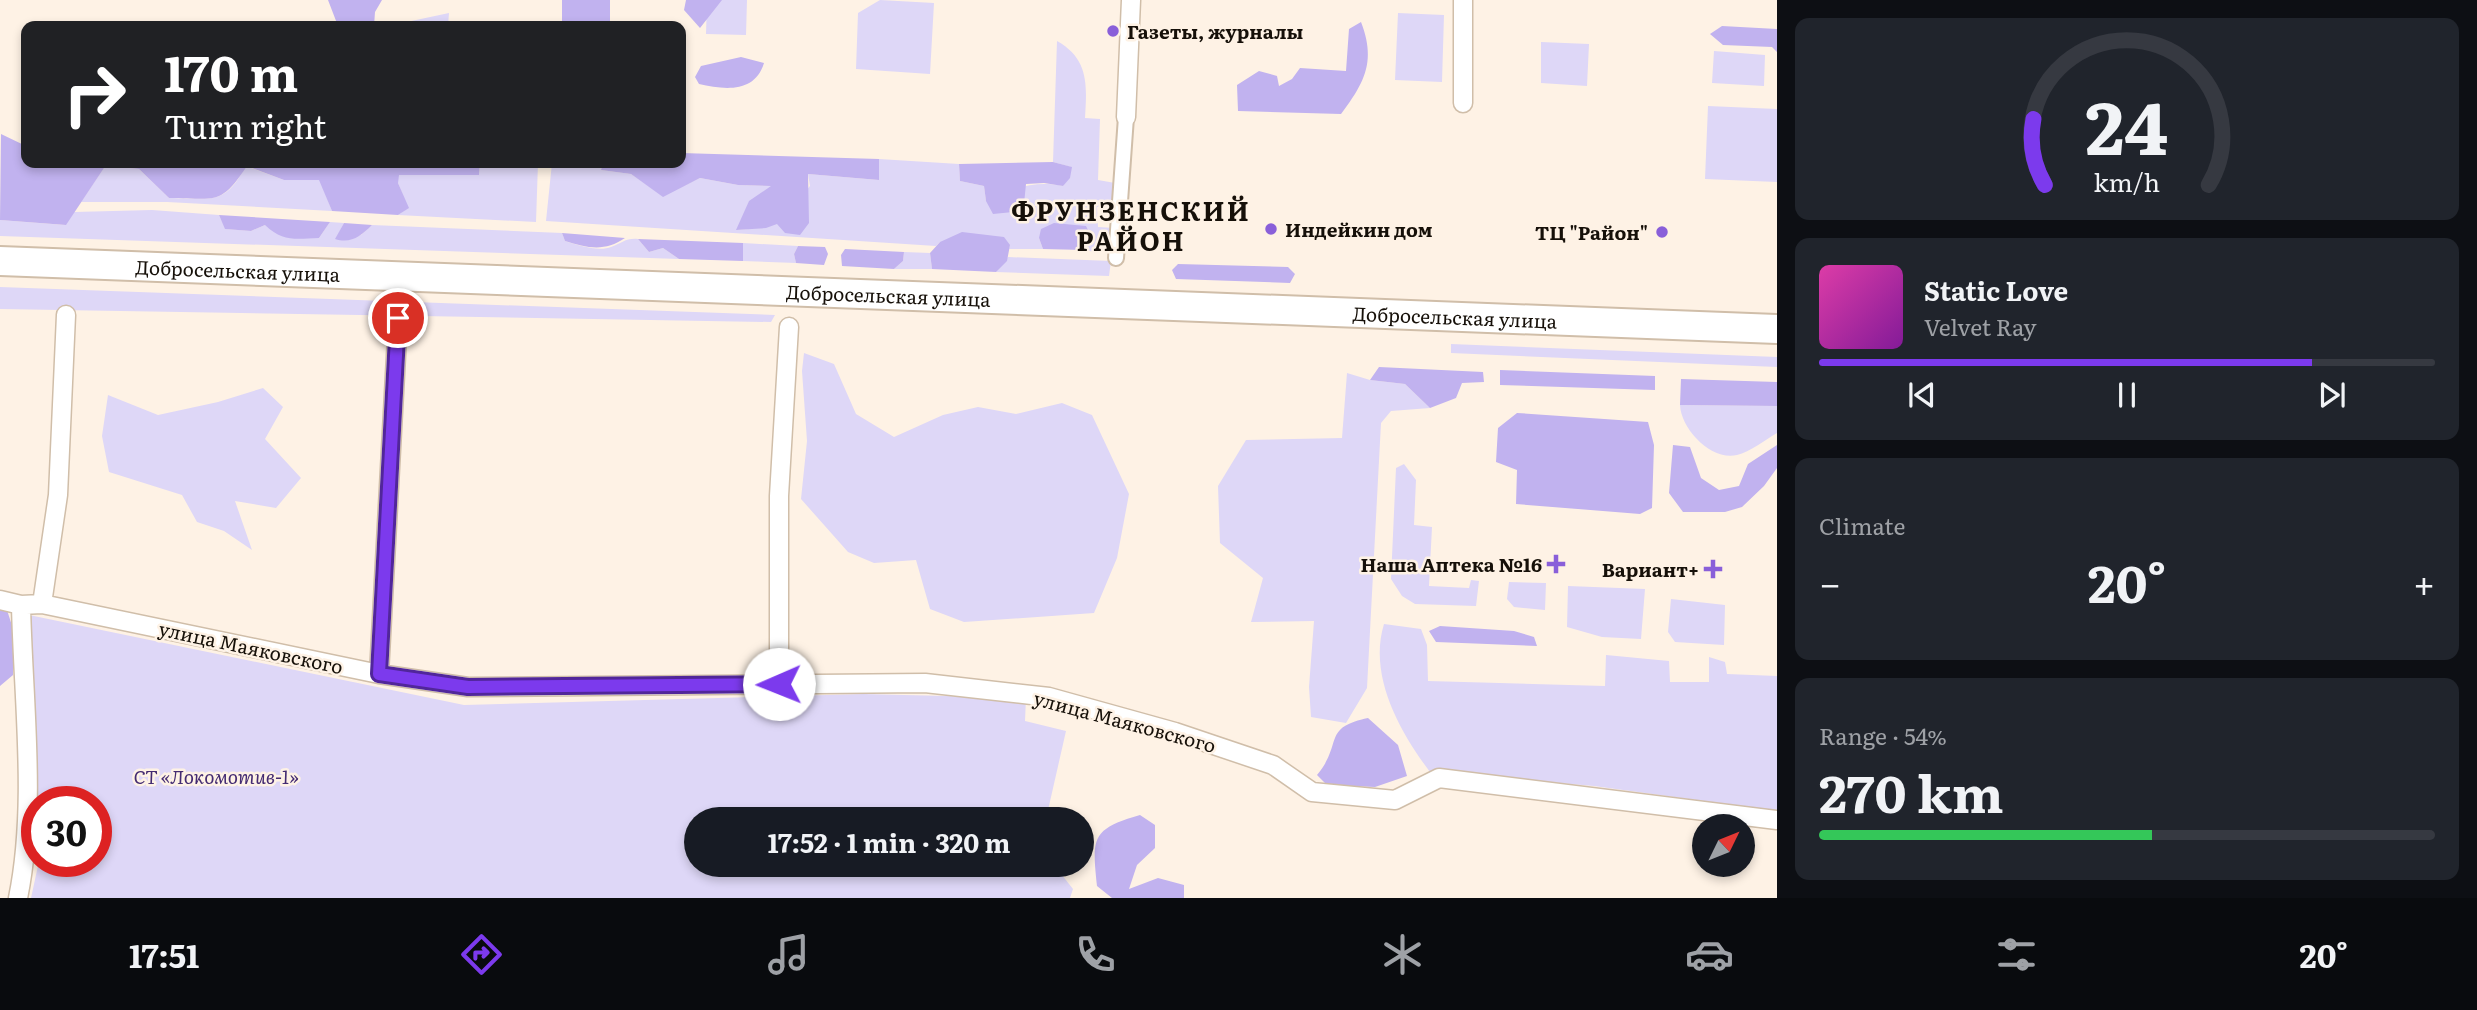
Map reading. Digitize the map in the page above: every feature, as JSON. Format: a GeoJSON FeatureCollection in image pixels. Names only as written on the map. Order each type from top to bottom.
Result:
{"type":"FeatureCollection","features":[{"type":"Feature","properties":{"kind":"main road","name":"Добросельская улица"},"geometry":{"type":"LineString","coordinates":[[0,261],[1777,329]]}},
{"type":"Feature","properties":{"kind":"street"},"geometry":{"type":"LineString","coordinates":[[1116,258],[1131,0]]}},
{"type":"Feature","properties":{"kind":"street"},"geometry":{"type":"LineString","coordinates":[[1463,0],[1463,103]]}},
{"type":"Feature","properties":{"kind":"street"},"geometry":{"type":"LineString","coordinates":[[42,604],[58,495],[66,315]]}},
{"type":"Feature","properties":{"kind":"street"},"geometry":{"type":"LineString","coordinates":[[379,674],[398,318]]}},
{"type":"Feature","properties":{"kind":"street"},"geometry":{"type":"LineString","coordinates":[[779,684],[779,496],[789,327]]}},
{"type":"Feature","properties":{"kind":"street","name":"улица Маяковского"},"geometry":{"type":"LineString","coordinates":[[0,600],[21,605],[42,604],[379,674],[468,687],[925,683],[1049,697],[1175,732],[1273,765],[1312,792],[1395,800],[1438,778],[1777,820]]}},
{"type":"Feature","properties":{"kind":"street"},"geometry":{"type":"LineString","coordinates":[[18,898],[24,867],[27,803],[21,605]]}},
{"type":"Feature","properties":{"kind":"green space"},"geometry":{"type":"Polygon","coordinates":[[[707,0],[747,0],[746,35],[706,34],[707,0]]]}},
{"type":"Feature","properties":{"kind":"green space"},"geometry":{"type":"Polygon","coordinates":[[[880,0],[934,3],[930,74],[856,69],[858,13],[880,0]]]}},
{"type":"Feature","properties":{"kind":"green space"},"geometry":{"type":"Polygon","coordinates":[[[449,13],[448,21],[411,21],[449,13]]]}},
{"type":"Feature","properties":{"kind":"green space"},"geometry":{"type":"Polygon","coordinates":[[[1398,13],[1444,15],[1442,82],[1395,80],[1398,13]]]}},
{"type":"Feature","properties":{"kind":"green space"},"geometry":{"type":"Polygon","coordinates":[[[1057,41],[1075,56],[1084,74],[1085,118],[1100,119],[1098,180],[1115,183],[1114,206],[1097,207],[1098,227],[1114,228],[1112,249],[1101,253],[1084,250],[1091,236],[1039,238],[1043,249],[1009,249],[1010,245],[940,242],[936,246],[546,221],[551,168],[602,168],[631,174],[663,196],[700,178],[738,185],[773,186],[749,202],[737,230],[763,226],[786,214],[810,186],[808,174],[879,180],[879,159],[959,164],[960,181],[984,186],[986,201],[1014,189],[1033,185],[1063,186],[1071,167],[1053,162],[1057,41]]]}},
{"type":"Feature","properties":{"kind":"green space"},"geometry":{"type":"Polygon","coordinates":[[[1541,42],[1589,44],[1587,86],[1541,83],[1541,42]]]}},
{"type":"Feature","properties":{"kind":"green space"},"geometry":{"type":"Polygon","coordinates":[[[1714,51],[1765,55],[1764,86],[1712,83],[1714,51]]]}},
{"type":"Feature","properties":{"kind":"green space"},"geometry":{"type":"Polygon","coordinates":[[[1708,106],[1777,109],[1777,182],[1705,179],[1708,106]]]}},
{"type":"Feature","properties":{"kind":"green space"},"geometry":{"type":"Polygon","coordinates":[[[104,168],[139,169],[169,198],[206,199],[223,194],[231,188],[245,168],[251,168],[284,180],[320,180],[332,211],[167,202],[81,202],[104,168]]]}},
{"type":"Feature","properties":{"kind":"green space"},"geometry":{"type":"Polygon","coordinates":[[[480,168],[538,168],[536,222],[398,215],[408,208],[398,183],[398,175],[479,175],[480,168]]]}},
{"type":"Feature","properties":{"kind":"green space"},"geometry":{"type":"Polygon","coordinates":[[[152,210],[219,215],[226,229],[251,231],[265,225],[319,238],[330,222],[344,223],[336,239],[361,235],[372,225],[562,233],[565,241],[600,249],[638,239],[649,252],[663,248],[679,259],[0,236],[0,220],[65,225],[74,212],[152,210]]]}},
{"type":"Feature","properties":{"kind":"green space"},"geometry":{"type":"Polygon","coordinates":[[[743,243],[798,246],[794,254],[796,263],[743,261],[743,243]]]}},
{"type":"Feature","properties":{"kind":"green space"},"geometry":{"type":"Polygon","coordinates":[[[904,252],[930,253],[932,269],[894,269],[903,261],[904,252]]]}},
{"type":"Feature","properties":{"kind":"green space"},"geometry":{"type":"Polygon","coordinates":[[[1008,257],[1111,261],[1109,276],[996,272],[1008,257]]]}},
{"type":"Feature","properties":{"kind":"green space"},"geometry":{"type":"Polygon","coordinates":[[[0,287],[775,315],[771,322],[0,309],[0,287]]]}},
{"type":"Feature","properties":{"kind":"green space"},"geometry":{"type":"Polygon","coordinates":[[[1451,344],[1777,357],[1777,367],[1451,353],[1451,344]]]}},
{"type":"Feature","properties":{"kind":"green space"},"geometry":{"type":"Polygon","coordinates":[[[804,353],[834,364],[856,414],[894,437],[943,415],[978,407],[1016,414],[1062,403],[1092,415],[1129,494],[1117,558],[1094,613],[964,622],[930,609],[916,560],[874,563],[848,552],[801,499],[807,441],[802,371],[804,353]]]}},
{"type":"Feature","properties":{"kind":"green space"},"geometry":{"type":"Polygon","coordinates":[[[1347,373],[1370,380],[1405,384],[1430,408],[1391,411],[1381,423],[1367,688],[1346,723],[1311,717],[1309,687],[1314,621],[1251,622],[1263,578],[1220,543],[1218,486],[1246,440],[1342,438],[1347,373]]]}},
{"type":"Feature","properties":{"kind":"green space"},"geometry":{"type":"Polygon","coordinates":[[[263,388],[283,407],[265,439],[301,478],[276,508],[235,501],[252,550],[224,531],[197,522],[182,495],[109,472],[102,436],[108,395],[158,415],[218,402],[263,388]]]}},
{"type":"Feature","properties":{"kind":"green space"},"geometry":{"type":"Polygon","coordinates":[[[1680,405],[1777,406],[1777,433],[1752,449],[1727,456],[1699,441],[1686,424],[1680,405]]]}},
{"type":"Feature","properties":{"kind":"green space"},"geometry":{"type":"Polygon","coordinates":[[[1404,464],[1416,480],[1414,525],[1432,527],[1429,586],[1469,588],[1471,580],[1479,581],[1476,606],[1415,604],[1402,596],[1391,579],[1396,468],[1404,464]]]}},
{"type":"Feature","properties":{"kind":"green space"},"geometry":{"type":"Polygon","coordinates":[[[1509,582],[1546,583],[1545,610],[1514,607],[1507,599],[1509,582]]]}},
{"type":"Feature","properties":{"kind":"green space"},"geometry":{"type":"Polygon","coordinates":[[[1568,586],[1645,589],[1641,639],[1602,637],[1567,627],[1568,586]]]}},
{"type":"Feature","properties":{"kind":"green space"},"geometry":{"type":"Polygon","coordinates":[[[1671,599],[1725,605],[1724,645],[1675,642],[1668,632],[1671,599]]]}},
{"type":"Feature","properties":{"kind":"green space","name":"СТ «Локомотив-1»"},"geometry":{"type":"Polygon","coordinates":[[[29,615],[464,705],[863,694],[1026,698],[1025,721],[1066,731],[1049,807],[684,807],[684,877],[1064,877],[1073,889],[1070,898],[31,898],[36,877],[112,877],[112,786],[35,786],[29,615]]]}},
{"type":"Feature","properties":{"kind":"green space"},"geometry":{"type":"Polygon","coordinates":[[[1384,624],[1421,629],[1427,645],[1428,681],[1605,686],[1606,655],[1669,661],[1670,682],[1709,682],[1709,657],[1725,662],[1727,674],[1777,676],[1777,811],[1594,786],[1430,772],[1398,721],[1384,683],[1380,644],[1384,624]]]}},
{"type":"Feature","properties":{"kind":"shaded area"},"geometry":{"type":"Polygon","coordinates":[[[328,0],[382,0],[375,12],[374,21],[336,21],[328,0]]]}},
{"type":"Feature","properties":{"kind":"shaded area"},"geometry":{"type":"Polygon","coordinates":[[[562,0],[610,0],[610,21],[562,21],[562,0]]]}},
{"type":"Feature","properties":{"kind":"shaded area"},"geometry":{"type":"Polygon","coordinates":[[[686,0],[722,0],[700,28],[684,10],[686,0]]]}},
{"type":"Feature","properties":{"kind":"shaded area"},"geometry":{"type":"Polygon","coordinates":[[[1361,22],[1368,48],[1366,71],[1341,114],[1238,111],[1237,85],[1259,71],[1277,76],[1279,86],[1292,79],[1300,68],[1346,71],[1349,29],[1361,22]]]}},
{"type":"Feature","properties":{"kind":"shaded area"},"geometry":{"type":"Polygon","coordinates":[[[1722,26],[1777,29],[1777,52],[1772,47],[1723,45],[1710,34],[1722,26]]]}},
{"type":"Feature","properties":{"kind":"shaded area"},"geometry":{"type":"Polygon","coordinates":[[[741,57],[764,63],[754,80],[746,84],[729,88],[709,86],[699,84],[695,77],[701,66],[741,57]]]}},
{"type":"Feature","properties":{"kind":"shaded area"},"geometry":{"type":"Polygon","coordinates":[[[1,134],[21,144],[21,168],[104,168],[66,225],[0,220],[1,134]]]}},
{"type":"Feature","properties":{"kind":"shaded area"},"geometry":{"type":"Polygon","coordinates":[[[686,153],[879,159],[879,180],[808,174],[809,223],[800,235],[785,233],[777,224],[766,228],[736,230],[749,201],[771,186],[738,185],[700,178],[663,197],[631,174],[601,170],[686,168],[686,153]]]}},
{"type":"Feature","properties":{"kind":"shaded area"},"geometry":{"type":"Polygon","coordinates":[[[1053,162],[1072,167],[1070,178],[1063,186],[1026,184],[1024,204],[1013,212],[993,214],[986,201],[984,186],[960,181],[959,164],[1053,162]]]}},
{"type":"Feature","properties":{"kind":"shaded area"},"geometry":{"type":"Polygon","coordinates":[[[131,168],[246,168],[223,194],[207,199],[169,198],[139,169],[131,168]]]}},
{"type":"Feature","properties":{"kind":"shaded area"},"geometry":{"type":"Polygon","coordinates":[[[252,168],[480,168],[479,175],[399,175],[398,183],[409,208],[398,215],[332,211],[319,180],[284,180],[252,168]]]}},
{"type":"Feature","properties":{"kind":"shaded area"},"geometry":{"type":"Polygon","coordinates":[[[219,215],[330,222],[319,238],[296,239],[284,237],[265,225],[251,231],[225,229],[219,215]]]}},
{"type":"Feature","properties":{"kind":"shaded area"},"geometry":{"type":"Polygon","coordinates":[[[344,223],[372,225],[355,238],[335,239],[344,223]]]}},
{"type":"Feature","properties":{"kind":"shaded area"},"geometry":{"type":"Polygon","coordinates":[[[1054,223],[1086,226],[1091,236],[1084,250],[1043,249],[1039,238],[1041,229],[1054,223]]]}},
{"type":"Feature","properties":{"kind":"shaded area"},"geometry":{"type":"Polygon","coordinates":[[[962,232],[1004,237],[1010,245],[1007,261],[996,272],[932,269],[930,253],[940,242],[962,232]]]}},
{"type":"Feature","properties":{"kind":"shaded area"},"geometry":{"type":"Polygon","coordinates":[[[562,233],[625,238],[603,247],[588,247],[565,241],[562,233]]]}},
{"type":"Feature","properties":{"kind":"shaded area"},"geometry":{"type":"Polygon","coordinates":[[[638,239],[743,243],[743,261],[679,259],[663,248],[649,252],[638,239]]]}},
{"type":"Feature","properties":{"kind":"shaded area"},"geometry":{"type":"Polygon","coordinates":[[[798,246],[825,247],[828,254],[824,265],[796,263],[794,254],[798,246]]]}},
{"type":"Feature","properties":{"kind":"shaded area"},"geometry":{"type":"Polygon","coordinates":[[[845,249],[904,252],[903,261],[894,269],[842,266],[841,255],[845,249]]]}},
{"type":"Feature","properties":{"kind":"shaded area"},"geometry":{"type":"Polygon","coordinates":[[[1178,264],[1288,267],[1295,274],[1290,283],[1176,279],[1172,270],[1178,264]]]}},
{"type":"Feature","properties":{"kind":"shaded area"},"geometry":{"type":"Polygon","coordinates":[[[1379,367],[1483,372],[1484,382],[1462,383],[1456,398],[1430,408],[1405,384],[1370,380],[1379,367]]]}},
{"type":"Feature","properties":{"kind":"shaded area"},"geometry":{"type":"Polygon","coordinates":[[[1500,370],[1655,376],[1655,390],[1500,385],[1500,370]]]}},
{"type":"Feature","properties":{"kind":"shaded area"},"geometry":{"type":"Polygon","coordinates":[[[1681,379],[1777,382],[1777,406],[1680,405],[1681,379]]]}},
{"type":"Feature","properties":{"kind":"shaded area"},"geometry":{"type":"Polygon","coordinates":[[[1517,413],[1648,422],[1654,445],[1652,508],[1640,514],[1516,504],[1517,470],[1496,462],[1498,428],[1517,413]]]}},
{"type":"Feature","properties":{"kind":"shaded area"},"geometry":{"type":"Polygon","coordinates":[[[1673,445],[1690,447],[1701,478],[1719,490],[1739,486],[1748,464],[1777,445],[1777,468],[1764,486],[1742,507],[1725,512],[1683,512],[1669,493],[1673,445]]]}},
{"type":"Feature","properties":{"kind":"shaded area"},"geometry":{"type":"Polygon","coordinates":[[[0,609],[7,610],[14,632],[13,675],[0,686],[0,609]]]}},
{"type":"Feature","properties":{"kind":"shaded area"},"geometry":{"type":"Polygon","coordinates":[[[1440,626],[1514,631],[1534,637],[1537,646],[1436,642],[1429,631],[1440,626]]]}},
{"type":"Feature","properties":{"kind":"shaded area"},"geometry":{"type":"Polygon","coordinates":[[[1368,718],[1398,745],[1407,776],[1375,787],[1327,785],[1317,775],[1330,754],[1338,732],[1353,722],[1368,718]]]}},
{"type":"Feature","properties":{"kind":"shaded area"},"geometry":{"type":"Polygon","coordinates":[[[1140,815],[1155,825],[1155,848],[1137,865],[1129,889],[1158,878],[1184,885],[1184,898],[1112,898],[1097,886],[1095,846],[1098,838],[1112,825],[1140,815]]]}},
{"type":"Feature","properties":{"kind":"place","name":"Газеты, журналы"},"geometry":{"type":"Point","coordinates":[1113,31]}},
{"type":"Feature","properties":{"kind":"place","name":"Индейкин дом"},"geometry":{"type":"Point","coordinates":[1271,229]}},
{"type":"Feature","properties":{"kind":"place","name":"ТЦ \"Район\""},"geometry":{"type":"Point","coordinates":[1662,232]}},
{"type":"Feature","properties":{"kind":"place","name":"Наша Аптека №16"},"geometry":{"type":"Point","coordinates":[1556,564]}},
{"type":"Feature","properties":{"kind":"place","name":"Вариант+"},"geometry":{"type":"Point","coordinates":[1713,569]}},
{"type":"Feature","properties":{"kind":"district","name":"ФРУНЗЕНСКИЙ РАЙОН"},"geometry":{"type":"Point","coordinates":[1131,224]}},
{"type":"Feature","properties":{"kind":"route"},"geometry":{"type":"LineString","coordinates":[[398,318],[379,674],[468,687],[779,684]]}}]}
